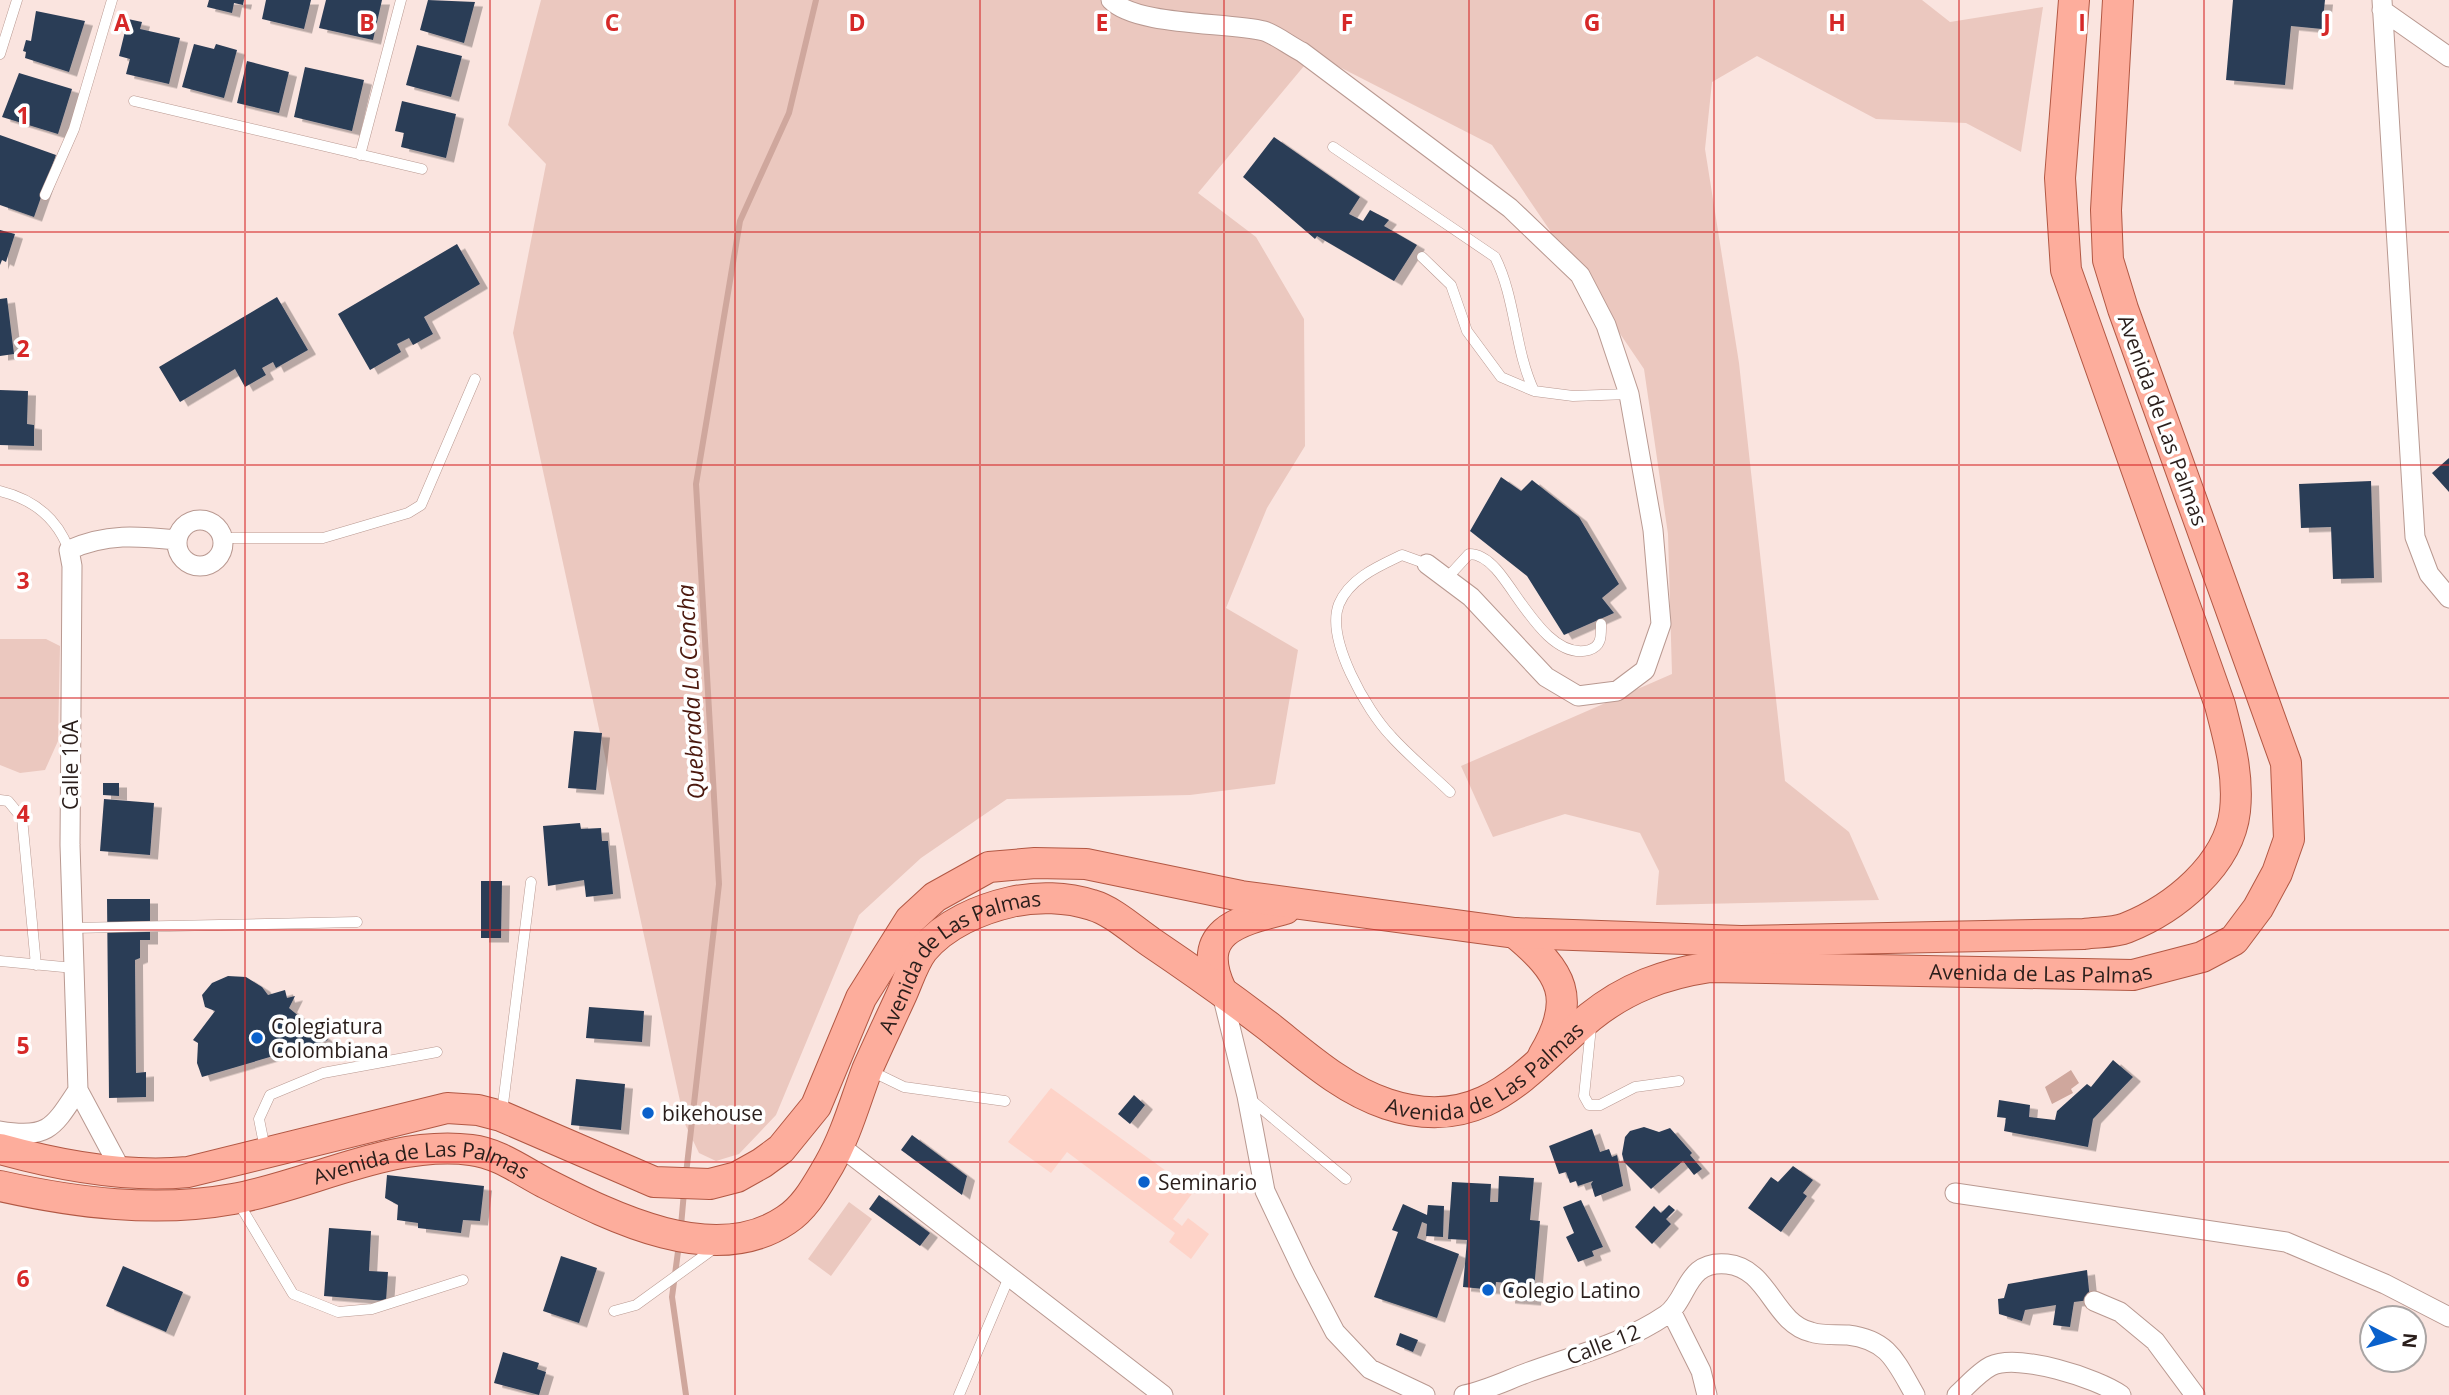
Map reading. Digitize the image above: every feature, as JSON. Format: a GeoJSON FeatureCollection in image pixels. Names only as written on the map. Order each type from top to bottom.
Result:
{"type":"FeatureCollection","features":[{"type":"Feature","properties":{"kind":"main road","name":"Avenida de Las Palmas"},"geometry":{"type":"LineString","coordinates":[[0,1149],[67,1164],[152,1176],[188,1172],[267,1154],[425,1111],[478,1110],[501,1116],[654,1182],[710,1184],[737,1177],[762,1164],[799,1130],[816,1106],[861,998],[910,920],[936,897],[989,867],[1035,863],[1086,864],[1299,905],[1515,933],[1741,942],[2084,934],[2124,930],[2186,892],[2209,868],[2225,841],[2235,814],[2232,754],[2220,705],[2066,270],[2060,178],[2074,0]]}},
{"type":"Feature","properties":{"kind":"main road","name":"Avenida de Las Palmas"},"geometry":{"type":"LineString","coordinates":[[0,1186],[50,1197],[131,1205],[191,1204],[236,1199],[402,1153],[439,1148],[477,1150],[631,1224],[664,1234],[715,1238],[762,1233],[788,1219],[811,1197],[840,1146],[868,1069],[921,953],[956,923],[979,911],[1017,900],[1052,898],[1096,905],[1221,990],[1333,1076],[1366,1095],[1400,1107],[1449,1112],[1504,1092],[1533,1071],[1592,1016],[1637,986],[1662,976],[1710,967],[2133,975],[2202,957],[2234,940],[2258,908],[2277,873],[2289,839],[2286,763],[2123,309],[2108,260],[2106,156],[2118,0]]}},
{"type":"Feature","properties":{"kind":"main road"},"geometry":{"type":"LineString","coordinates":[[1221,990],[1211,969],[1214,948],[1225,931],[1244,919],[1299,905]]}},
{"type":"Feature","properties":{"kind":"main road"},"geometry":{"type":"LineString","coordinates":[[1515,933],[1546,959],[1560,981],[1558,1021],[1553,1040],[1533,1071]]}},
{"type":"Feature","properties":{"kind":"street"},"geometry":{"type":"LineString","coordinates":[[1111,0],[1118,7],[1148,16],[1265,32],[1301,52],[1510,208],[1580,275],[1606,325],[1629,394],[1653,530],[1661,624],[1645,670],[1617,691],[1578,696],[1546,677],[1471,597],[1427,564]]}},
{"type":"Feature","properties":{"kind":"street"},"geometry":{"type":"LineString","coordinates":[[2382,5],[2449,57]]}},
{"type":"Feature","properties":{"kind":"street"},"geometry":{"type":"LineString","coordinates":[[2382,5],[2414,537],[2429,574],[2449,598]]}},
{"type":"Feature","properties":{"kind":"street"},"geometry":{"type":"LineString","coordinates":[[199,520],[214,524],[223,538],[223,547],[216,561],[201,567],[193,566],[180,556],[177,540],[184,526],[199,520]]}},
{"type":"Feature","properties":{"kind":"street"},"geometry":{"type":"LineString","coordinates":[[69,550],[93,539],[116,536],[177,540]]}},
{"type":"Feature","properties":{"kind":"street","name":"Calle 10A"},"geometry":{"type":"LineString","coordinates":[[69,550],[72,928],[78,1090],[122,1172]]}},
{"type":"Feature","properties":{"kind":"street"},"geometry":{"type":"LineString","coordinates":[[1221,990],[1247,1096],[1265,1191],[1335,1332],[1370,1370],[1425,1395]]}},
{"type":"Feature","properties":{"kind":"street"},"geometry":{"type":"LineString","coordinates":[[0,1131],[37,1134],[51,1128],[78,1090]]}},
{"type":"Feature","properties":{"kind":"street"},"geometry":{"type":"LineString","coordinates":[[840,1146],[1163,1395]]}},
{"type":"Feature","properties":{"kind":"street"},"geometry":{"type":"LineString","coordinates":[[1955,1193],[2286,1242],[2374,1278],[2449,1317]]}},
{"type":"Feature","properties":{"kind":"street","name":"Calle 12"},"geometry":{"type":"LineString","coordinates":[[1464,1395],[1488,1390],[1527,1373],[1637,1335],[1671,1311],[1689,1278],[1708,1266],[1728,1264],[1758,1278],[1789,1322],[1810,1332],[1869,1339],[1892,1354],[1915,1395]]}},
{"type":"Feature","properties":{"kind":"street"},"geometry":{"type":"LineString","coordinates":[[2094,1301],[2120,1312],[2155,1341],[2195,1395]]}},
{"type":"Feature","properties":{"kind":"street"},"geometry":{"type":"LineString","coordinates":[[1671,1311],[1701,1371],[1707,1395]]}},
{"type":"Feature","properties":{"kind":"street"},"geometry":{"type":"LineString","coordinates":[[1958,1395],[1991,1366],[2021,1361],[2107,1385],[2120,1395]]}},
{"type":"Feature","properties":{"kind":"lane"},"geometry":{"type":"LineString","coordinates":[[0,54],[17,0]]}},
{"type":"Feature","properties":{"kind":"lane"},"geometry":{"type":"LineString","coordinates":[[46,195],[74,129],[112,0]]}},
{"type":"Feature","properties":{"kind":"lane"},"geometry":{"type":"LineString","coordinates":[[360,155],[401,0]]}},
{"type":"Feature","properties":{"kind":"lane"},"geometry":{"type":"LineString","coordinates":[[134,101],[422,169]]}},
{"type":"Feature","properties":{"kind":"lane"},"geometry":{"type":"LineString","coordinates":[[1333,147],[1495,257],[1504,276],[1524,369],[1534,391]]}},
{"type":"Feature","properties":{"kind":"lane"},"geometry":{"type":"LineString","coordinates":[[1422,257],[1451,285],[1467,331],[1501,377],[1534,391],[1573,396],[1629,394]]}},
{"type":"Feature","properties":{"kind":"lane"},"geometry":{"type":"LineString","coordinates":[[223,538],[323,538],[421,505],[475,380]]}},
{"type":"Feature","properties":{"kind":"lane"},"geometry":{"type":"LineString","coordinates":[[0,491],[17,495],[57,523],[69,550]]}},
{"type":"Feature","properties":{"kind":"lane"},"geometry":{"type":"LineString","coordinates":[[1447,578],[1469,555],[1479,554],[1495,568],[1523,607],[1553,641],[1568,650],[1582,652],[1595,648],[1601,640],[1601,624]]}},
{"type":"Feature","properties":{"kind":"lane"},"geometry":{"type":"LineString","coordinates":[[1427,564],[1402,555],[1372,569],[1339,604],[1338,624],[1343,655],[1358,687],[1389,734],[1450,792]]}},
{"type":"Feature","properties":{"kind":"lane"},"geometry":{"type":"LineString","coordinates":[[0,800],[8,801],[22,818],[36,965]]}},
{"type":"Feature","properties":{"kind":"lane"},"geometry":{"type":"LineString","coordinates":[[501,1116],[531,882]]}},
{"type":"Feature","properties":{"kind":"lane"},"geometry":{"type":"LineString","coordinates":[[72,928],[357,922]]}},
{"type":"Feature","properties":{"kind":"lane"},"geometry":{"type":"LineString","coordinates":[[0,949],[1,961],[74,968]]}},
{"type":"Feature","properties":{"kind":"lane"},"geometry":{"type":"LineString","coordinates":[[1592,1016],[1584,1096],[1588,1105],[1600,1105],[1635,1087],[1679,1081]]}},
{"type":"Feature","properties":{"kind":"lane"},"geometry":{"type":"LineString","coordinates":[[267,1154],[259,1119],[270,1095],[323,1073],[437,1052]]}},
{"type":"Feature","properties":{"kind":"lane"},"geometry":{"type":"LineString","coordinates":[[868,1069],[904,1087],[1005,1101]]}},
{"type":"Feature","properties":{"kind":"lane"},"geometry":{"type":"LineString","coordinates":[[1247,1096],[1346,1179]]}},
{"type":"Feature","properties":{"kind":"lane"},"geometry":{"type":"LineString","coordinates":[[236,1199],[293,1294],[338,1312],[372,1309],[463,1280]]}},
{"type":"Feature","properties":{"kind":"lane"},"geometry":{"type":"LineString","coordinates":[[614,1311],[636,1305],[715,1238]]}},
{"type":"Feature","properties":{"kind":"lane"},"geometry":{"type":"LineString","coordinates":[[959,1395],[1009,1277]]}},
{"type":"Feature","properties":{"kind":"shaded area"},"geometry":{"type":"Polygon","coordinates":[[[541,0],[1922,0],[1950,22],[2043,7],[2021,152],[1966,123],[1876,119],[1757,56],[1712,82],[1705,149],[1739,363],[1785,781],[1849,832],[1879,900],[1656,905],[1659,871],[1640,833],[1565,814],[1493,837],[1461,766],[1672,674],[1668,534],[1644,369],[1492,145],[1314,54],[1198,193],[1256,237],[1304,319],[1305,446],[1267,508],[1226,608],[1298,650],[1275,784],[1190,795],[1007,799],[921,858],[859,915],[776,1115],[739,1154],[716,1161],[699,1153],[685,1124],[513,333],[546,164],[508,125],[541,0]]]}},
{"type":"Feature","properties":{"kind":"shaded area"},"geometry":{"type":"Polygon","coordinates":[[[0,639],[46,639],[60,646],[58,741],[45,770],[20,773],[0,765],[0,639]]]}},
{"type":"Feature","properties":{"kind":"shaded area"},"geometry":{"type":"Polygon","coordinates":[[[2071,1070],[2079,1083],[2071,1089],[2073,1093],[2052,1104],[2045,1087],[2071,1070]]]}},
{"type":"Feature","properties":{"kind":"shaded area","name":"Seminario"},"geometry":{"type":"Polygon","coordinates":[[[1051,1088],[1194,1191],[1173,1219],[1182,1226],[1188,1218],[1209,1234],[1191,1259],[1169,1242],[1175,1233],[1067,1152],[1051,1173],[1008,1142],[1051,1088]]]}},
{"type":"Feature","properties":{"kind":"shaded area"},"geometry":{"type":"Polygon","coordinates":[[[849,1202],[872,1219],[831,1276],[808,1259],[849,1202]]]}},
{"type":"Feature","properties":{"kind":"building"},"geometry":{"type":"Polygon","coordinates":[[[209,0],[244,0],[243,5],[234,3],[232,13],[207,7],[209,0]]]}},
{"type":"Feature","properties":{"kind":"building"},"geometry":{"type":"Polygon","coordinates":[[[266,0],[311,0],[304,29],[262,19],[266,0]]]}},
{"type":"Feature","properties":{"kind":"building"},"geometry":{"type":"Polygon","coordinates":[[[326,0],[382,0],[373,40],[319,28],[326,0]]]}},
{"type":"Feature","properties":{"kind":"building"},"geometry":{"type":"Polygon","coordinates":[[[428,0],[475,2],[464,43],[420,30],[428,0]]]}},
{"type":"Feature","properties":{"kind":"building"},"geometry":{"type":"Polygon","coordinates":[[[2233,0],[2325,0],[2322,29],[2291,26],[2285,85],[2226,80],[2233,0]]]}},
{"type":"Feature","properties":{"kind":"building"},"geometry":{"type":"Polygon","coordinates":[[[36,11],[85,21],[69,72],[25,58],[26,52],[23,51],[26,40],[31,41],[36,11]]]}},
{"type":"Feature","properties":{"kind":"building"},"geometry":{"type":"Polygon","coordinates":[[[128,19],[142,22],[140,29],[180,38],[169,84],[126,74],[130,59],[119,56],[128,19]]]}},
{"type":"Feature","properties":{"kind":"building"},"geometry":{"type":"Polygon","coordinates":[[[194,44],[214,49],[216,44],[237,50],[224,98],[182,87],[194,44]]]}},
{"type":"Feature","properties":{"kind":"building"},"geometry":{"type":"Polygon","coordinates":[[[417,45],[462,56],[451,97],[406,85],[417,45]]]}},
{"type":"Feature","properties":{"kind":"building"},"geometry":{"type":"Polygon","coordinates":[[[247,61],[289,72],[279,113],[237,103],[247,61]]]}},
{"type":"Feature","properties":{"kind":"building"},"geometry":{"type":"Polygon","coordinates":[[[305,67],[364,80],[352,131],[294,117],[305,67]]]}},
{"type":"Feature","properties":{"kind":"building"},"geometry":{"type":"Polygon","coordinates":[[[19,73],[72,89],[58,134],[2,117],[19,73]]]}},
{"type":"Feature","properties":{"kind":"building"},"geometry":{"type":"Polygon","coordinates":[[[402,101],[456,114],[446,158],[401,147],[404,133],[395,131],[402,101]]]}},
{"type":"Feature","properties":{"kind":"building"},"geometry":{"type":"Polygon","coordinates":[[[0,135],[56,155],[34,217],[0,205],[0,135]]]}},
{"type":"Feature","properties":{"kind":"building"},"geometry":{"type":"Polygon","coordinates":[[[1274,137],[1360,197],[1349,214],[1363,221],[1370,210],[1389,220],[1384,226],[1417,245],[1394,281],[1317,236],[1315,239],[1243,177],[1274,137]]]}},
{"type":"Feature","properties":{"kind":"building"},"geometry":{"type":"Polygon","coordinates":[[[0,230],[15,234],[6,262],[2,260],[0,265],[0,230]]]}},
{"type":"Feature","properties":{"kind":"building"},"geometry":{"type":"Polygon","coordinates":[[[457,244],[480,284],[424,317],[433,334],[413,345],[409,338],[397,344],[401,352],[370,370],[338,314],[457,244]]]}},
{"type":"Feature","properties":{"kind":"building"},"geometry":{"type":"Polygon","coordinates":[[[277,297],[308,350],[276,368],[273,362],[262,368],[266,375],[245,387],[235,369],[180,402],[159,367],[277,297]]]}},
{"type":"Feature","properties":{"kind":"building"},"geometry":{"type":"Polygon","coordinates":[[[7,298],[14,354],[0,356],[0,299],[7,298]]]}},
{"type":"Feature","properties":{"kind":"building"},"geometry":{"type":"Polygon","coordinates":[[[0,390],[28,391],[27,424],[34,425],[34,446],[0,445],[0,390]]]}},
{"type":"Feature","properties":{"kind":"building"},"geometry":{"type":"Polygon","coordinates":[[[2449,458],[2449,492],[2432,473],[2449,458]]]}},
{"type":"Feature","properties":{"kind":"building"},"geometry":{"type":"Polygon","coordinates":[[[1501,477],[1521,491],[1532,480],[1579,517],[1619,584],[1602,598],[1614,613],[1564,635],[1527,576],[1470,531],[1501,477]]]}},
{"type":"Feature","properties":{"kind":"building"},"geometry":{"type":"Polygon","coordinates":[[[2371,481],[2374,578],[2333,579],[2331,527],[2301,528],[2299,484],[2371,481]]]}},
{"type":"Feature","properties":{"kind":"building"},"geometry":{"type":"Polygon","coordinates":[[[574,731],[602,733],[596,790],[568,788],[574,731]]]}},
{"type":"Feature","properties":{"kind":"building"},"geometry":{"type":"Polygon","coordinates":[[[103,783],[119,783],[119,796],[103,795],[103,783]]]}},
{"type":"Feature","properties":{"kind":"building"},"geometry":{"type":"Polygon","coordinates":[[[104,799],[154,803],[150,855],[100,851],[104,799]]]}},
{"type":"Feature","properties":{"kind":"building"},"geometry":{"type":"Polygon","coordinates":[[[580,823],[581,829],[601,828],[602,841],[608,841],[613,894],[586,897],[584,880],[548,886],[543,826],[580,823]]]}},
{"type":"Feature","properties":{"kind":"building"},"geometry":{"type":"Polygon","coordinates":[[[481,881],[502,881],[501,938],[481,938],[481,881]]]}},
{"type":"Feature","properties":{"kind":"building"},"geometry":{"type":"Polygon","coordinates":[[[107,899],[150,899],[150,940],[140,940],[140,958],[135,960],[136,1073],[146,1072],[146,1097],[109,1098],[107,899]]]}},
{"type":"Feature","properties":{"kind":"building"},"geometry":{"type":"Polygon","coordinates":[[[228,976],[246,977],[262,987],[268,995],[285,990],[287,998],[295,996],[289,1008],[328,1040],[202,1077],[197,1063],[198,1043],[193,1040],[215,1011],[205,1007],[202,995],[212,983],[228,976]]]}},
{"type":"Feature","properties":{"kind":"building"},"geometry":{"type":"Polygon","coordinates":[[[589,1007],[644,1011],[642,1042],[586,1038],[589,1007]]]}},
{"type":"Feature","properties":{"kind":"building"},"geometry":{"type":"Polygon","coordinates":[[[2113,1060],[2133,1077],[2093,1119],[2088,1147],[2004,1131],[2006,1118],[1997,1117],[1999,1100],[2030,1105],[2029,1117],[2055,1120],[2057,1111],[2087,1084],[2091,1087],[2113,1060]]]}},
{"type":"Feature","properties":{"kind":"building"},"geometry":{"type":"Polygon","coordinates":[[[576,1079],[625,1084],[621,1130],[571,1125],[576,1079]]]}},
{"type":"Feature","properties":{"kind":"building"},"geometry":{"type":"Polygon","coordinates":[[[1134,1095],[1145,1105],[1130,1124],[1118,1114],[1134,1095]]]}},
{"type":"Feature","properties":{"kind":"building"},"geometry":{"type":"Polygon","coordinates":[[[1644,1127],[1659,1132],[1670,1128],[1702,1169],[1694,1175],[1683,1161],[1651,1189],[1624,1162],[1622,1154],[1625,1137],[1630,1131],[1644,1127]]]}},
{"type":"Feature","properties":{"kind":"building"},"geometry":{"type":"Polygon","coordinates":[[[1592,1129],[1600,1152],[1609,1149],[1612,1157],[1617,1155],[1623,1186],[1595,1197],[1591,1184],[1593,1181],[1578,1186],[1576,1181],[1570,1183],[1566,1172],[1559,1174],[1549,1146],[1592,1129]]]}},
{"type":"Feature","properties":{"kind":"building"},"geometry":{"type":"Polygon","coordinates":[[[912,1135],[967,1176],[962,1195],[901,1150],[912,1135]]]}},
{"type":"Feature","properties":{"kind":"building"},"geometry":{"type":"Polygon","coordinates":[[[1793,1166],[1813,1180],[1803,1193],[1807,1196],[1781,1232],[1748,1208],[1771,1177],[1778,1182],[1793,1166]]]}},
{"type":"Feature","properties":{"kind":"building"},"geometry":{"type":"Polygon","coordinates":[[[387,1175],[484,1186],[480,1221],[463,1220],[461,1233],[418,1228],[418,1223],[397,1220],[398,1205],[385,1198],[387,1175]]]}},
{"type":"Feature","properties":{"kind":"building"},"geometry":{"type":"Polygon","coordinates":[[[1499,1176],[1534,1178],[1530,1220],[1540,1221],[1533,1301],[1507,1299],[1508,1283],[1496,1282],[1495,1290],[1463,1287],[1467,1240],[1448,1239],[1452,1182],[1491,1184],[1490,1202],[1498,1202],[1499,1176]]]}},
{"type":"Feature","properties":{"kind":"building"},"geometry":{"type":"Polygon","coordinates":[[[879,1195],[930,1233],[920,1246],[869,1209],[879,1195]]]}},
{"type":"Feature","properties":{"kind":"building"},"geometry":{"type":"Polygon","coordinates":[[[1581,1200],[1603,1247],[1592,1251],[1594,1256],[1578,1262],[1566,1237],[1574,1233],[1563,1207],[1581,1200]]]}},
{"type":"Feature","properties":{"kind":"building"},"geometry":{"type":"Polygon","coordinates":[[[1403,1204],[1427,1215],[1428,1205],[1444,1206],[1443,1237],[1426,1236],[1427,1224],[1422,1222],[1417,1238],[1459,1254],[1437,1318],[1374,1297],[1398,1232],[1392,1230],[1403,1204]]]}},
{"type":"Feature","properties":{"kind":"building"},"geometry":{"type":"Polygon","coordinates":[[[1669,1205],[1675,1210],[1666,1219],[1671,1224],[1652,1244],[1635,1227],[1654,1206],[1661,1213],[1669,1205]]]}},
{"type":"Feature","properties":{"kind":"building"},"geometry":{"type":"Polygon","coordinates":[[[329,1228],[371,1231],[369,1271],[388,1272],[386,1301],[324,1296],[329,1228]]]}},
{"type":"Feature","properties":{"kind":"building"},"geometry":{"type":"Polygon","coordinates":[[[561,1256],[597,1268],[579,1323],[543,1311],[561,1256]]]}},
{"type":"Feature","properties":{"kind":"building"},"geometry":{"type":"Polygon","coordinates":[[[123,1266],[183,1292],[166,1332],[106,1306],[123,1266]]]}},
{"type":"Feature","properties":{"kind":"building"},"geometry":{"type":"Polygon","coordinates":[[[2087,1270],[2090,1300],[2074,1302],[2070,1327],[2053,1325],[2056,1305],[2025,1310],[2022,1321],[1999,1314],[1998,1299],[2004,1298],[2008,1284],[2087,1270]]]}},
{"type":"Feature","properties":{"kind":"building"},"geometry":{"type":"Polygon","coordinates":[[[1400,1333],[1418,1340],[1413,1352],[1396,1345],[1400,1333]]]}},
{"type":"Feature","properties":{"kind":"building"},"geometry":{"type":"Polygon","coordinates":[[[503,1352],[539,1363],[537,1369],[546,1372],[539,1395],[494,1383],[503,1352]]]}},
{"type":"Feature","properties":{"kind":"waterway","name":"Quebrada La Concha"},"geometry":{"type":"LineString","coordinates":[[686,1174],[719,884],[696,484],[740,221],[789,113],[816,0]]}},
{"type":"Feature","properties":{"kind":"waterway","name":"Quebrada La Concha"},"geometry":{"type":"LineString","coordinates":[[681,1226],[684,1192]]}},
{"type":"Feature","properties":{"kind":"waterway","name":"Quebrada La Concha"},"geometry":{"type":"LineString","coordinates":[[679,1244],[672,1297],[686,1395]]}},
{"type":"Feature","properties":{"kind":"place","name":"Colegiatura Colombiana"},"geometry":{"type":"Point","coordinates":[257,1038]}},
{"type":"Feature","properties":{"kind":"place","name":"bikehouse"},"geometry":{"type":"Point","coordinates":[648,1113]}},
{"type":"Feature","properties":{"kind":"place","name":"Seminario"},"geometry":{"type":"Point","coordinates":[1144,1182]}},
{"type":"Feature","properties":{"kind":"place","name":"Colegio Latino"},"geometry":{"type":"Point","coordinates":[1488,1290]}}]}
